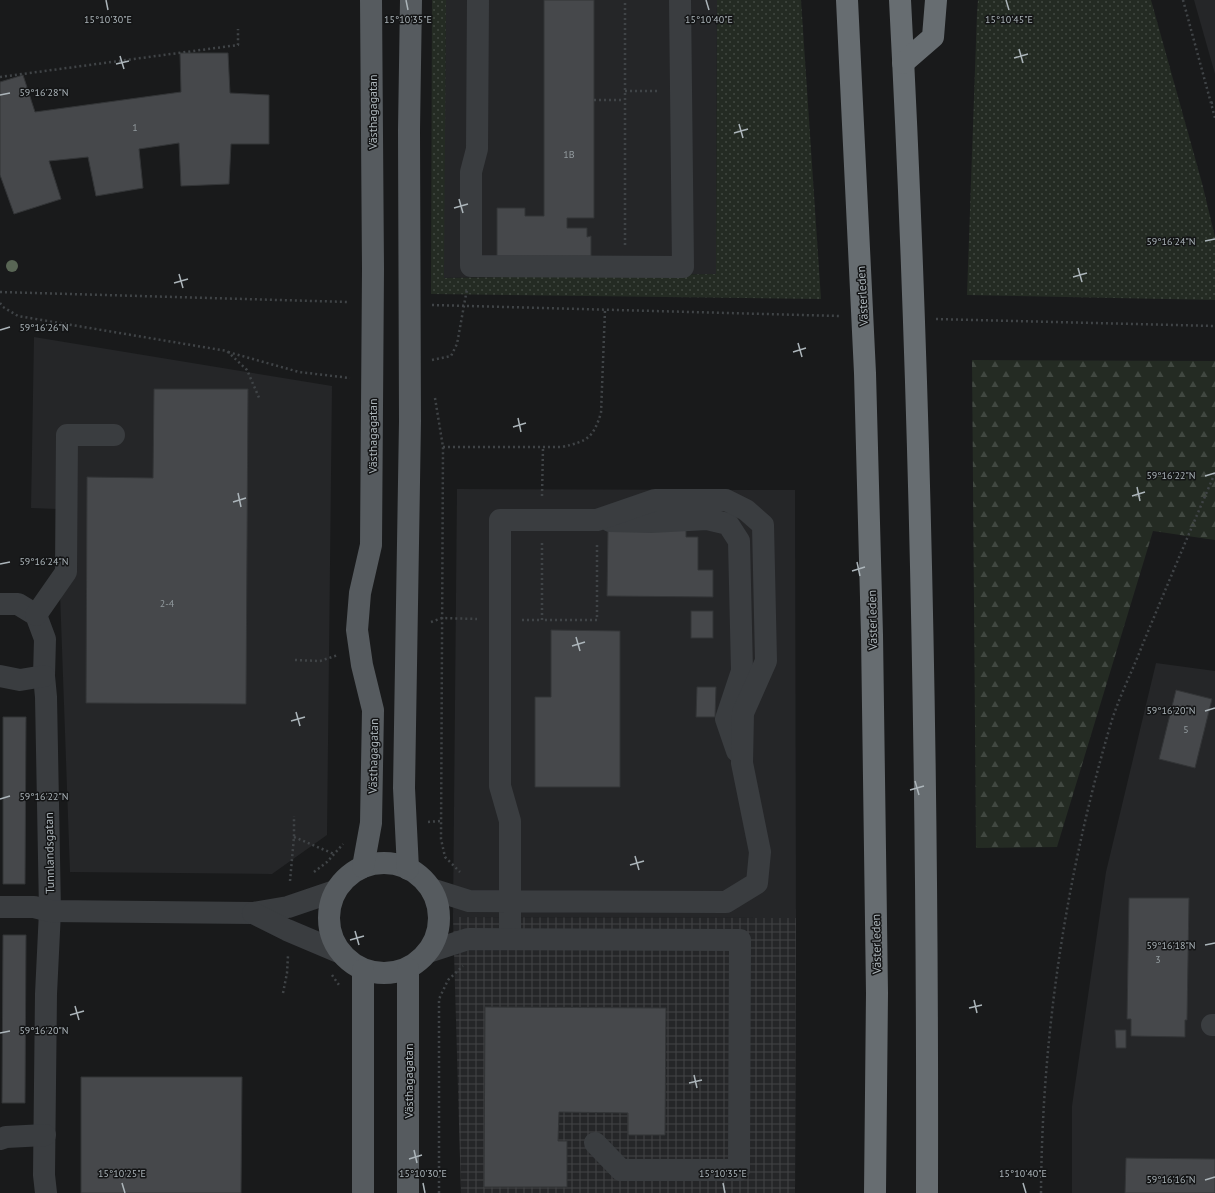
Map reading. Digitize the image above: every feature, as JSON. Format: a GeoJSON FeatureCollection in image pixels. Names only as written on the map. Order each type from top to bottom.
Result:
{"type":"FeatureCollection","features":[{"type":"Feature","properties":{"kind":"highway","name":"Västerleden"},"geometry":{"type":"LineString","coordinates":[[847,0],[866,374],[872,635],[877,993],[875,1193]]}},
{"type":"Feature","properties":{"kind":"highway"},"geometry":{"type":"LineString","coordinates":[[900,0],[919,481],[926,821],[928,1193]]}},
{"type":"Feature","properties":{"kind":"highway"},"geometry":{"type":"LineString","coordinates":[[903,63],[933,37],[936,0]]}},
{"type":"Feature","properties":{"kind":"main road","name":"Västhagagatan"},"geometry":{"type":"LineString","coordinates":[[363,867],[371,823],[373,710],[362,665],[357,630],[360,593],[371,545],[373,261],[371,0]]}},
{"type":"Feature","properties":{"kind":"main road"},"geometry":{"type":"LineString","coordinates":[[408,869],[404,788],[410,429],[409,130],[411,0]]}},
{"type":"Feature","properties":{"kind":"main road"},"geometry":{"type":"LineString","coordinates":[[379,863],[395,864],[408,869],[414,871],[422,878],[431,889],[437,904],[439,919],[435,941],[428,952],[408,969],[394,974],[384,974],[363,970],[348,963],[332,940],[328,913],[335,891],[340,883],[363,867],[379,863]]}},
{"type":"Feature","properties":{"kind":"main road","name":"Västhagagatan"},"geometry":{"type":"LineString","coordinates":[[408,969],[408,1193]]}},
{"type":"Feature","properties":{"kind":"main road"},"geometry":{"type":"LineString","coordinates":[[363,970],[363,1193]]}},
{"type":"Feature","properties":{"kind":"street"},"geometry":{"type":"LineString","coordinates":[[478,0],[477,149],[471,172],[471,266],[683,267],[680,0]]}},
{"type":"Feature","properties":{"kind":"street"},"geometry":{"type":"LineString","coordinates":[[0,604],[18,604],[36,615],[66,572],[67,435],[114,436]]}},
{"type":"Feature","properties":{"kind":"street"},"geometry":{"type":"LineString","coordinates":[[597,520],[655,500],[726,500],[746,510],[763,525],[766,661],[743,713],[742,763]]}},
{"type":"Feature","properties":{"kind":"street"},"geometry":{"type":"LineString","coordinates":[[431,889],[469,901],[510,902],[726,902],[757,883],[760,852],[742,763],[726,719],[742,671],[739,541],[728,524],[707,519],[651,522],[597,520],[500,520],[500,786],[510,821],[510,902],[510,938]]}},
{"type":"Feature","properties":{"kind":"street","name":"Tunnlandsgatan"},"geometry":{"type":"LineString","coordinates":[[36,615],[45,639],[44,676],[46,705],[50,911],[46,994],[44,1175],[46,1193]]}},
{"type":"Feature","properties":{"kind":"street"},"geometry":{"type":"LineString","coordinates":[[0,676],[20,680],[44,676]]}},
{"type":"Feature","properties":{"kind":"street","name":"Tunnlandsgatan"},"geometry":{"type":"LineString","coordinates":[[50,911],[253,913],[288,907],[335,891]]}},
{"type":"Feature","properties":{"kind":"street"},"geometry":{"type":"LineString","coordinates":[[0,907],[34,907],[50,911]]}},
{"type":"Feature","properties":{"kind":"street","name":"Tunnlandsgatan"},"geometry":{"type":"LineString","coordinates":[[253,913],[287,930],[339,952]]}},
{"type":"Feature","properties":{"kind":"street"},"geometry":{"type":"LineString","coordinates":[[428,952],[468,939],[740,940],[739,1170],[621,1170],[595,1143]]}},
{"type":"Feature","properties":{"kind":"street"},"geometry":{"type":"LineString","coordinates":[[0,1138],[45,1135]]}},
{"type":"Feature","properties":{"kind":"path"},"geometry":{"type":"LineString","coordinates":[[624,267],[625,0]]}},
{"type":"Feature","properties":{"kind":"path"},"geometry":{"type":"LineString","coordinates":[[1183,0],[1215,118]]}},
{"type":"Feature","properties":{"kind":"path"},"geometry":{"type":"LineString","coordinates":[[0,77],[238,46],[238,29]]}},
{"type":"Feature","properties":{"kind":"path"},"geometry":{"type":"LineString","coordinates":[[625,91],[681,91]]}},
{"type":"Feature","properties":{"kind":"path"},"geometry":{"type":"LineString","coordinates":[[594,100],[624,100]]}},
{"type":"Feature","properties":{"kind":"path"},"geometry":{"type":"LineString","coordinates":[[1211,103],[1215,102]]}},
{"type":"Feature","properties":{"kind":"path"},"geometry":{"type":"LineString","coordinates":[[429,360],[451,356],[457,344],[471,266]]}},
{"type":"Feature","properties":{"kind":"path"},"geometry":{"type":"LineString","coordinates":[[0,292],[300,301]]}},
{"type":"Feature","properties":{"kind":"path"},"geometry":{"type":"LineString","coordinates":[[0,303],[3,307],[18,316],[227,352],[298,372],[357,378]]}},
{"type":"Feature","properties":{"kind":"path"},"geometry":{"type":"LineString","coordinates":[[524,307],[840,316]]}},
{"type":"Feature","properties":{"kind":"path"},"geometry":{"type":"LineString","coordinates":[[443,447],[562,447],[578,443],[587,438],[596,428],[601,413],[605,310]]}},
{"type":"Feature","properties":{"kind":"path"},"geometry":{"type":"LineString","coordinates":[[936,319],[1215,326]]}},
{"type":"Feature","properties":{"kind":"path"},"geometry":{"type":"LineString","coordinates":[[227,352],[247,370],[260,400]]}},
{"type":"Feature","properties":{"kind":"path"},"geometry":{"type":"LineString","coordinates":[[434,392],[443,447],[441,839],[445,857],[466,876],[469,887],[469,901]]}},
{"type":"Feature","properties":{"kind":"path"},"geometry":{"type":"LineString","coordinates":[[543,447],[542,620],[597,620],[597,520]]}},
{"type":"Feature","properties":{"kind":"path"},"geometry":{"type":"LineString","coordinates":[[1042,1193],[1045,1097],[1053,1002],[1068,907],[1085,821],[1112,721],[1174,568],[1215,474]]}},
{"type":"Feature","properties":{"kind":"path"},"geometry":{"type":"LineString","coordinates":[[290,883],[294,837],[294,816]]}},
{"type":"Feature","properties":{"kind":"path"},"geometry":{"type":"LineString","coordinates":[[294,837],[334,854]]}},
{"type":"Feature","properties":{"kind":"path"},"geometry":{"type":"LineString","coordinates":[[439,1193],[439,999],[448,980],[462,968],[468,959],[468,939]]}},
{"type":"Feature","properties":{"kind":"path"},"geometry":{"type":"LineString","coordinates":[[283,993],[287,973],[288,954]]}},
{"type":"Feature","properties":{"kind":"shaded area"},"geometry":{"type":"Polygon","coordinates":[[[446,0],[717,0],[716,274],[443,278],[446,0]]]}},
{"type":"Feature","properties":{"kind":"shaded area"},"geometry":{"type":"Polygon","coordinates":[[[1194,0],[1215,0],[1215,74],[1194,0]]]}},
{"type":"Feature","properties":{"kind":"shaded area"},"geometry":{"type":"Polygon","coordinates":[[[34,337],[332,386],[327,835],[272,874],[70,872],[57,509],[31,508],[34,337]]]}},
{"type":"Feature","properties":{"kind":"shaded area"},"geometry":{"type":"Polygon","coordinates":[[[457,489],[795,490],[796,918],[453,917],[457,489]]]}},
{"type":"Feature","properties":{"kind":"shaded area"},"geometry":{"type":"Polygon","coordinates":[[[1156,663],[1215,671],[1215,1193],[1072,1193],[1072,1106],[1106,872],[1156,663]]]}},
{"type":"Feature","properties":{"kind":"shaded area"},"geometry":{"type":"Polygon","coordinates":[[[453,917],[796,918],[795,1193],[461,1193],[453,917]]]}},
{"type":"Feature","properties":{"kind":"green space"},"geometry":{"type":"Polygon","coordinates":[[[432,0],[446,0],[444,278],[716,274],[717,0],[801,0],[821,299],[431,294],[432,0]]]}},
{"type":"Feature","properties":{"kind":"green space"},"geometry":{"type":"Polygon","coordinates":[[[978,0],[1151,0],[1202,183],[1215,237],[1215,300],[967,295],[978,0]]]}},
{"type":"Feature","properties":{"kind":"green space"},"geometry":{"type":"Polygon","coordinates":[[[972,360],[1215,361],[1215,540],[1153,531],[1057,847],[976,848],[972,360]]]}},
{"type":"Feature","properties":{"kind":"building"},"geometry":{"type":"Polygon","coordinates":[[[544,0],[594,0],[594,218],[567,218],[567,228],[587,228],[587,237],[591,236],[591,256],[497,256],[497,208],[525,208],[525,216],[544,216],[544,0]]]}},
{"type":"Feature","properties":{"kind":"building"},"geometry":{"type":"Polygon","coordinates":[[[180,53],[228,53],[230,93],[269,95],[269,144],[231,144],[229,184],[181,186],[179,143],[139,149],[143,188],[96,196],[88,157],[49,161],[61,199],[14,214],[0,175],[0,82],[23,75],[35,112],[181,92],[180,53]]]}},
{"type":"Feature","properties":{"kind":"building"},"geometry":{"type":"Polygon","coordinates":[[[154,389],[248,389],[246,704],[86,703],[87,477],[153,478],[154,389]]]}},
{"type":"Feature","properties":{"kind":"building"},"geometry":{"type":"Polygon","coordinates":[[[608,529],[686,529],[686,537],[698,537],[698,570],[713,570],[713,597],[607,596],[608,529]]]}},
{"type":"Feature","properties":{"kind":"building"},"geometry":{"type":"Polygon","coordinates":[[[691,611],[713,611],[713,638],[691,638],[691,611]]]}},
{"type":"Feature","properties":{"kind":"building"},"geometry":{"type":"Polygon","coordinates":[[[551,630],[620,631],[620,787],[535,787],[535,697],[551,697],[551,630]]]}},
{"type":"Feature","properties":{"kind":"building"},"geometry":{"type":"Polygon","coordinates":[[[697,687],[716,687],[715,717],[696,717],[697,687]]]}},
{"type":"Feature","properties":{"kind":"building"},"geometry":{"type":"Polygon","coordinates":[[[1176,690],[1212,699],[1195,768],[1159,759],[1176,690]]]}},
{"type":"Feature","properties":{"kind":"building"},"geometry":{"type":"Polygon","coordinates":[[[3,717],[26,717],[25,884],[3,884],[3,717]]]}},
{"type":"Feature","properties":{"kind":"building"},"geometry":{"type":"Polygon","coordinates":[[[1129,898],[1189,898],[1187,1020],[1185,1020],[1185,1037],[1131,1036],[1131,1019],[1127,1019],[1129,898]]]}},
{"type":"Feature","properties":{"kind":"building"},"geometry":{"type":"Polygon","coordinates":[[[3,935],[26,935],[25,1103],[2,1103],[3,935]]]}},
{"type":"Feature","properties":{"kind":"building"},"geometry":{"type":"Polygon","coordinates":[[[485,1007],[666,1008],[665,1135],[628,1135],[628,1113],[559,1112],[558,1141],[567,1141],[567,1187],[484,1187],[485,1007]]]}},
{"type":"Feature","properties":{"kind":"building"},"geometry":{"type":"Polygon","coordinates":[[[1115,1030],[1126,1030],[1126,1048],[1116,1048],[1115,1030]]]}},
{"type":"Feature","properties":{"kind":"building"},"geometry":{"type":"Polygon","coordinates":[[[81,1077],[242,1077],[241,1193],[81,1193],[81,1077]]]}},
{"type":"Feature","properties":{"kind":"building"},"geometry":{"type":"Polygon","coordinates":[[[1126,1158],[1215,1159],[1215,1193],[1125,1193],[1126,1158]]]}}]}
